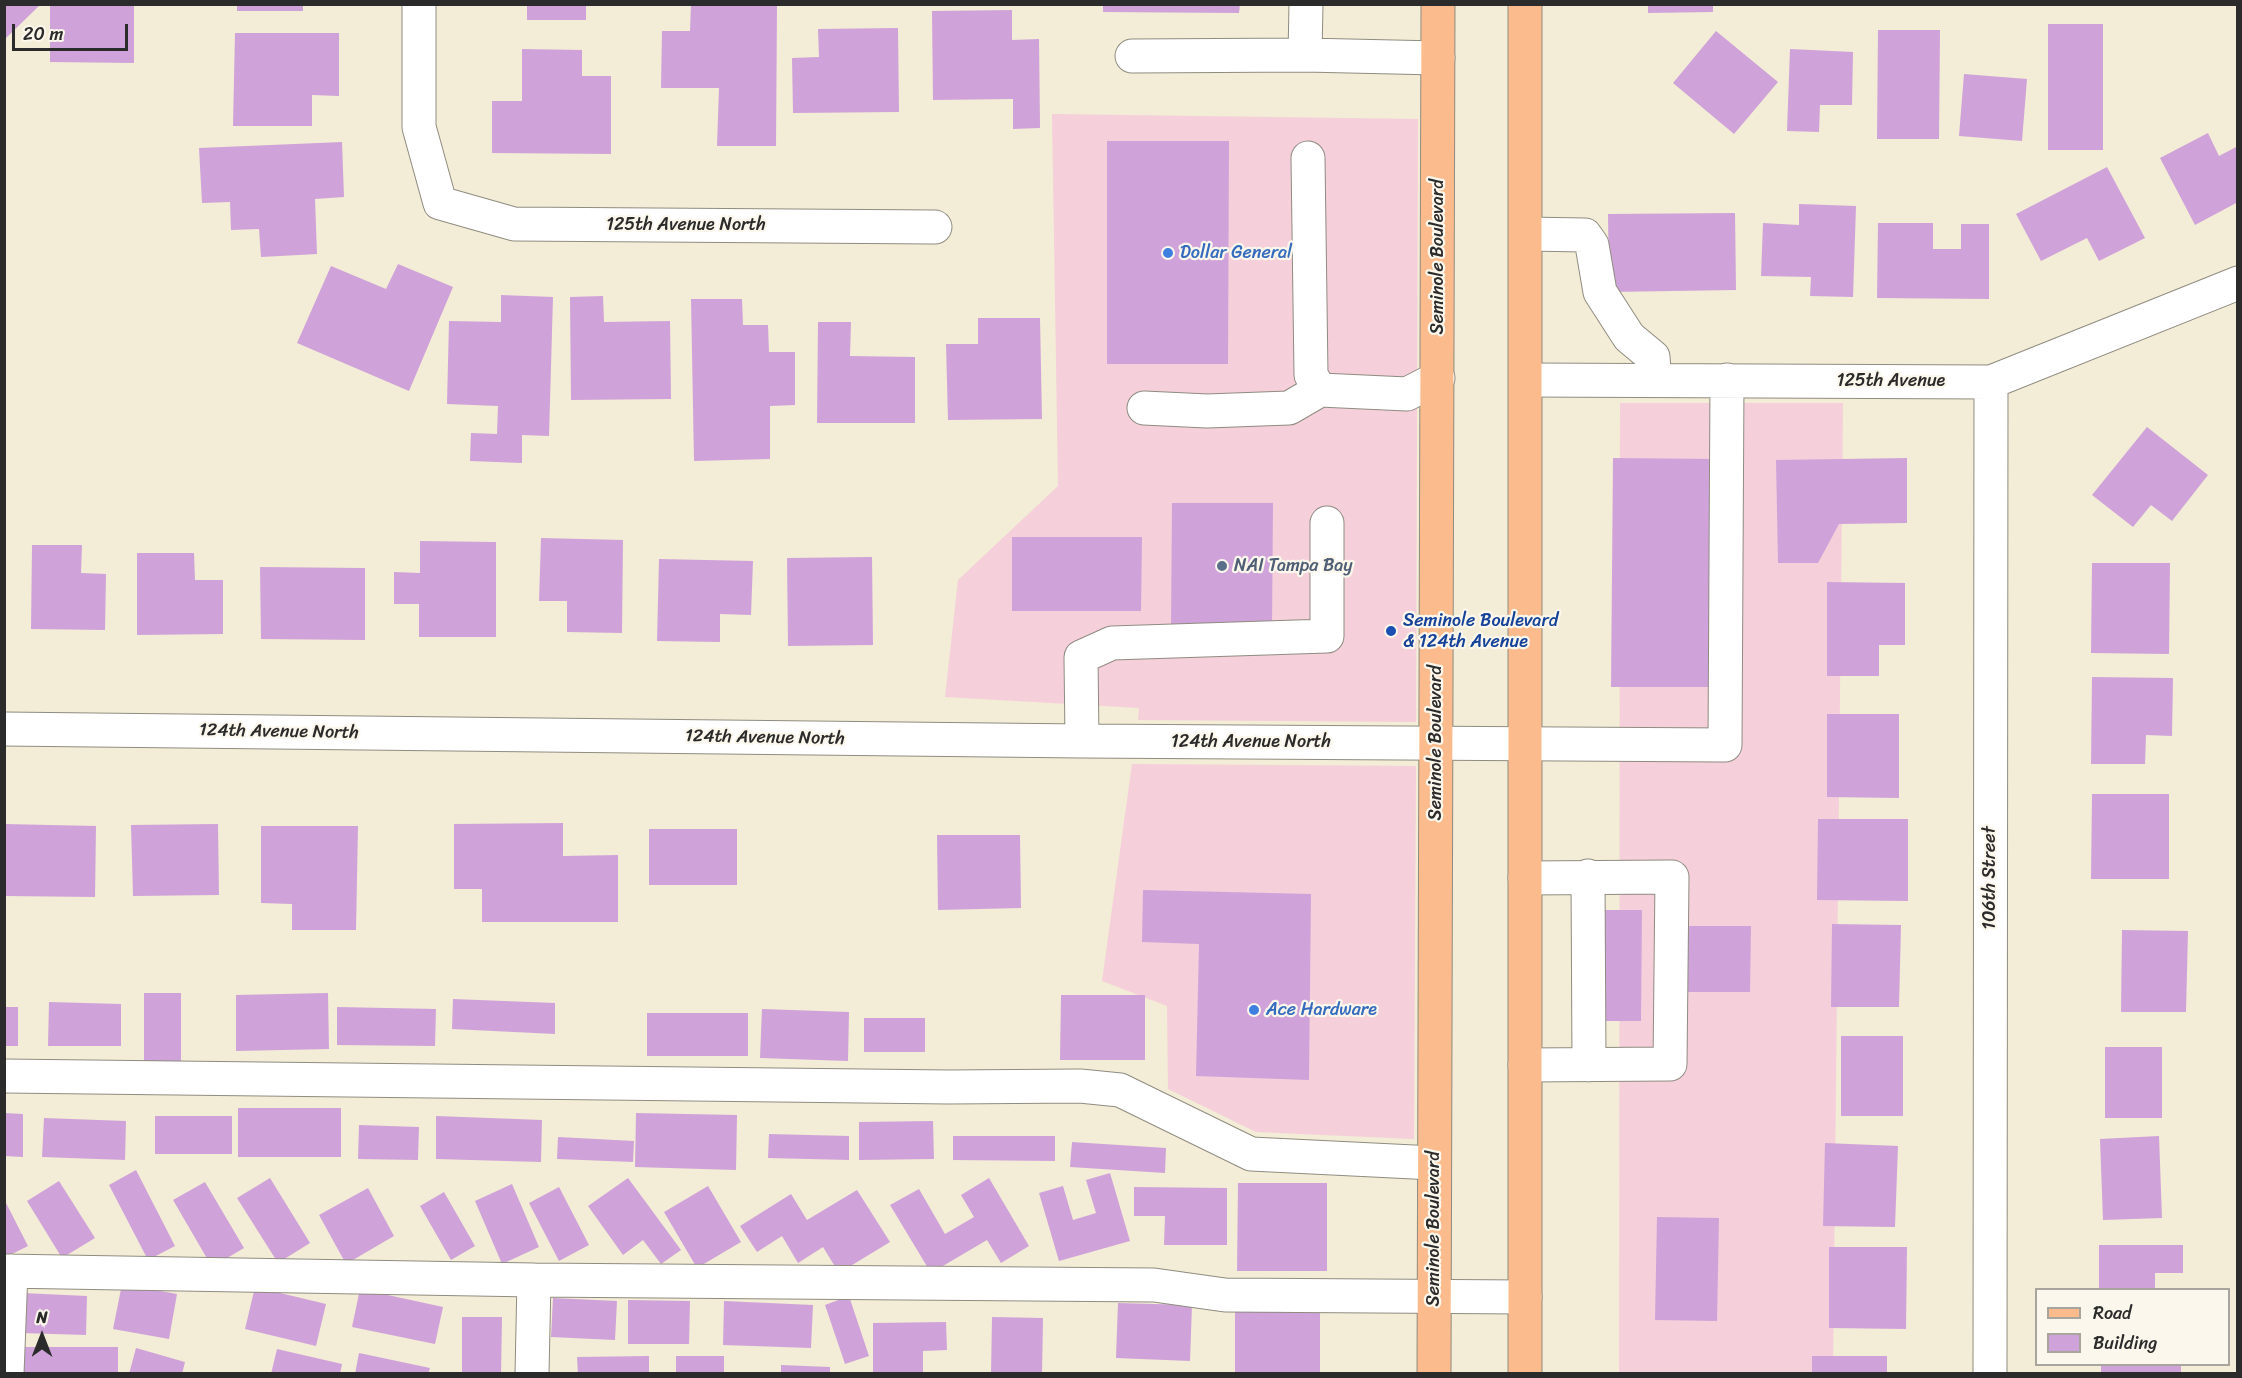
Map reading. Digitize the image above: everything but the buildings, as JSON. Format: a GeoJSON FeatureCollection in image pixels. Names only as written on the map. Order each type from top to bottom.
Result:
{"type":"FeatureCollection","features":[{"type":"Feature","properties":{"kind":"main road","name":"Seminole Boulevard"},"geometry":{"type":"LineString","coordinates":[[1434,1374],[1438,4]]}},
{"type":"Feature","properties":{"kind":"main road"},"geometry":{"type":"LineString","coordinates":[[1525,4],[1525,1374]]}},
{"type":"Feature","properties":{"kind":"street","name":"125th Avenue North"},"geometry":{"type":"LineString","coordinates":[[419,4],[419,127],[440,203],[514,224],[935,227]]}},
{"type":"Feature","properties":{"kind":"street"},"geometry":{"type":"LineString","coordinates":[[1305,55],[1306,4]]}},
{"type":"Feature","properties":{"kind":"street"},"geometry":{"type":"LineString","coordinates":[[1132,56],[1305,55],[1438,58]]}},
{"type":"Feature","properties":{"kind":"street"},"geometry":{"type":"LineString","coordinates":[[1308,158],[1311,375],[1320,390]]}},
{"type":"Feature","properties":{"kind":"street"},"geometry":{"type":"LineString","coordinates":[[1526,234],[1585,235],[1592,245],[1600,292],[1629,337],[1653,357],[1655,380]]}},
{"type":"Feature","properties":{"kind":"street","name":"125th Avenue"},"geometry":{"type":"LineString","coordinates":[[1526,380],[1991,382],[2238,283]]}},
{"type":"Feature","properties":{"kind":"street"},"geometry":{"type":"LineString","coordinates":[[1144,408],[1207,411],[1289,408],[1320,390],[1407,394],[1438,378]]}},
{"type":"Feature","properties":{"kind":"street","name":"124th Avenue North"},"geometry":{"type":"LineString","coordinates":[[4,729],[1082,741],[1725,745],[1727,380]]}},
{"type":"Feature","properties":{"kind":"street","name":"106th Street"},"geometry":{"type":"LineString","coordinates":[[1990,1374],[1991,382]]}},
{"type":"Feature","properties":{"kind":"street"},"geometry":{"type":"LineString","coordinates":[[1082,741],[1081,657],[1112,642],[1327,636],[1327,523]]}},
{"type":"Feature","properties":{"kind":"street"},"geometry":{"type":"LineString","coordinates":[[1588,876],[1589,1065]]}},
{"type":"Feature","properties":{"kind":"street"},"geometry":{"type":"LineString","coordinates":[[1524,1065],[1670,1064],[1672,877],[1525,878]]}},
{"type":"Feature","properties":{"kind":"street"},"geometry":{"type":"LineString","coordinates":[[4,1076],[913,1087],[1080,1086],[1120,1090],[1251,1154],[1434,1163]]}},
{"type":"Feature","properties":{"kind":"street"},"geometry":{"type":"LineString","coordinates":[[7,1374],[8,1271],[534,1280],[1154,1286],[1225,1295],[1524,1297]]}},
{"type":"Feature","properties":{"kind":"street"},"geometry":{"type":"LineString","coordinates":[[532,1374],[534,1280]]}},
{"type":"Feature","properties":{"kind":"shaded area"},"geometry":{"type":"Polygon","coordinates":[[[1052,114],[1418,119],[1416,722],[1138,720],[1139,708],[945,697],[958,580],[1058,486],[1052,114]]]}},
{"type":"Feature","properties":{"kind":"shaded area"},"geometry":{"type":"Polygon","coordinates":[[[1620,403],[1843,403],[1833,1373],[1619,1374],[1620,403]]]}},
{"type":"Feature","properties":{"kind":"shaded area"},"geometry":{"type":"Polygon","coordinates":[[[1132,764],[1416,766],[1414,1139],[1256,1132],[1168,1089],[1167,1006],[1102,981],[1132,764]]]}},
{"type":"Feature","properties":{"kind":"place","name":"Dollar General"},"geometry":{"type":"Point","coordinates":[1168,253]}},
{"type":"Feature","properties":{"kind":"place","name":"NAI Tampa Bay"},"geometry":{"type":"Point","coordinates":[1222,566]}},
{"type":"Feature","properties":{"kind":"place","name":"Seminole Boulevard & 124th Avenue"},"geometry":{"type":"Point","coordinates":[1391,631]}},
{"type":"Feature","properties":{"kind":"place","name":"Ace Hardware"},"geometry":{"type":"Point","coordinates":[1254,1010]}}]}
